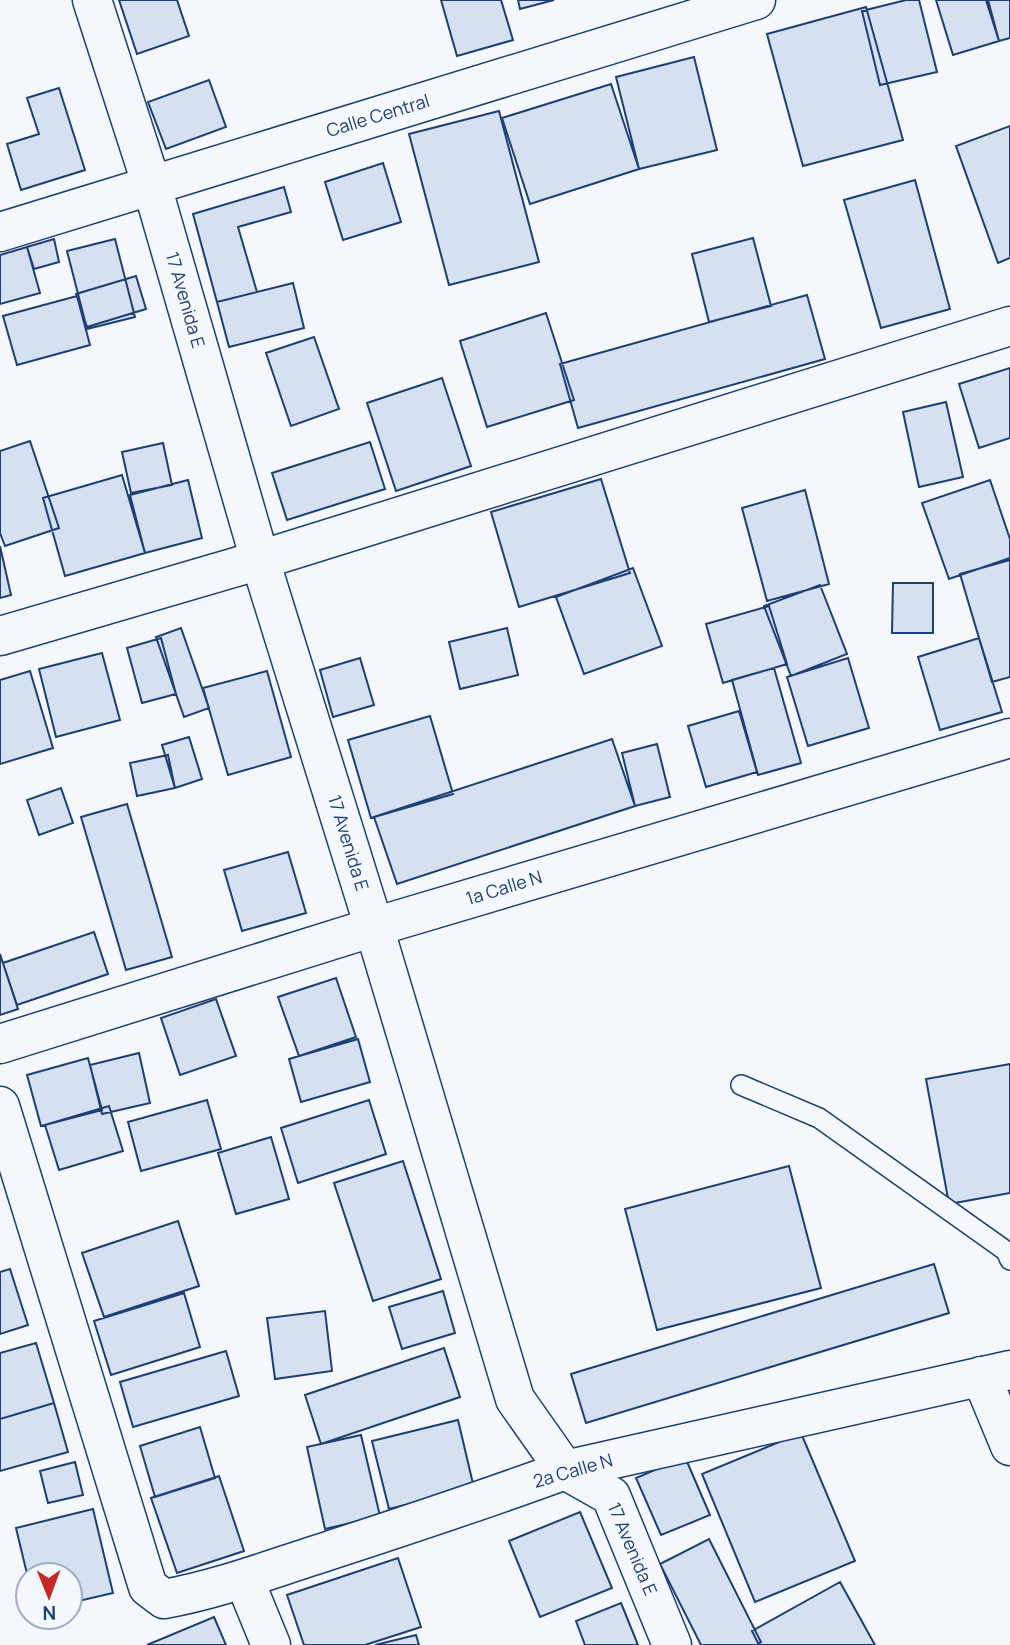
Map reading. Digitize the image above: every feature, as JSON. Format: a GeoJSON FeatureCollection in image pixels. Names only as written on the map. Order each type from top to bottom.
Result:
{"type":"FeatureCollection","features":[{"type":"Feature","properties":{"kind":"street","name":"17 Avenida E"},"geometry":{"type":"LineString","coordinates":[[92,0],[152,186],[261,560],[515,1399],[565,1470],[611,1496],[672,1645]]}},
{"type":"Feature","properties":{"kind":"street","name":"Calle Central"},"geometry":{"type":"LineString","coordinates":[[0,232],[756,0]]}},
{"type":"Feature","properties":{"kind":"street"},"geometry":{"type":"LineString","coordinates":[[0,636],[261,560],[1010,326]]}},
{"type":"Feature","properties":{"kind":"street","name":"1a Calle N"},"geometry":{"type":"LineString","coordinates":[[0,1044],[374,927],[1010,738]]}},
{"type":"Feature","properties":{"kind":"street","name":"2a Calle N"},"geometry":{"type":"LineString","coordinates":[[0,1106],[148,1587],[164,1599],[244,1578],[565,1470],[996,1373]]}},
{"type":"Feature","properties":{"kind":"street"},"geometry":{"type":"LineString","coordinates":[[996,1373],[1010,1446]]}},
{"type":"Feature","properties":{"kind":"street"},"geometry":{"type":"LineString","coordinates":[[244,1578],[271,1645]]}},
{"type":"Feature","properties":{"kind":"lane"},"geometry":{"type":"LineString","coordinates":[[741,1085],[819,1118],[1006,1251],[1010,1260]]}},
{"type":"Feature","properties":{"kind":"building"},"geometry":{"type":"Polygon","coordinates":[[[119,0],[177,0],[189,36],[137,54],[119,0]]]}},
{"type":"Feature","properties":{"kind":"building"},"geometry":{"type":"Polygon","coordinates":[[[441,0],[501,0],[513,40],[457,56],[441,0]]]}},
{"type":"Feature","properties":{"kind":"building"},"geometry":{"type":"Polygon","coordinates":[[[518,0],[554,0],[520,9],[518,0]]]}},
{"type":"Feature","properties":{"kind":"building"},"geometry":{"type":"Polygon","coordinates":[[[906,0],[919,0],[937,72],[880,85],[862,11],[906,0]]]}},
{"type":"Feature","properties":{"kind":"building"},"geometry":{"type":"Polygon","coordinates":[[[936,0],[988,0],[999,41],[953,55],[936,0]]]}},
{"type":"Feature","properties":{"kind":"building"},"geometry":{"type":"Polygon","coordinates":[[[986,0],[1010,0],[1010,38],[999,41],[986,0]]]}},
{"type":"Feature","properties":{"kind":"building"},"geometry":{"type":"Polygon","coordinates":[[[866,7],[903,140],[803,166],[767,34],[866,7]]]}},
{"type":"Feature","properties":{"kind":"building"},"geometry":{"type":"Polygon","coordinates":[[[694,57],[717,150],[639,169],[616,77],[694,57]]]}},
{"type":"Feature","properties":{"kind":"building"},"geometry":{"type":"Polygon","coordinates":[[[209,80],[226,127],[166,149],[148,102],[209,80]]]}},
{"type":"Feature","properties":{"kind":"building"},"geometry":{"type":"Polygon","coordinates":[[[611,84],[639,169],[530,204],[502,118],[611,84]]]}},
{"type":"Feature","properties":{"kind":"building"},"geometry":{"type":"Polygon","coordinates":[[[59,88],[85,170],[21,190],[7,144],[39,134],[27,98],[59,88]]]}},
{"type":"Feature","properties":{"kind":"building"},"geometry":{"type":"Polygon","coordinates":[[[499,111],[539,262],[449,285],[409,134],[499,111]]]}},
{"type":"Feature","properties":{"kind":"building"},"geometry":{"type":"Polygon","coordinates":[[[1010,126],[1010,258],[998,263],[956,146],[1010,126]]]}},
{"type":"Feature","properties":{"kind":"building"},"geometry":{"type":"Polygon","coordinates":[[[383,163],[401,222],[343,240],[325,182],[383,163]]]}},
{"type":"Feature","properties":{"kind":"building"},"geometry":{"type":"Polygon","coordinates":[[[915,180],[950,309],[881,328],[844,200],[915,180]]]}},
{"type":"Feature","properties":{"kind":"building"},"geometry":{"type":"Polygon","coordinates":[[[284,187],[291,212],[238,227],[257,292],[217,302],[193,214],[284,187]]]}},
{"type":"Feature","properties":{"kind":"building"},"geometry":{"type":"Polygon","coordinates":[[[753,238],[771,306],[709,322],[692,254],[753,238]]]}},
{"type":"Feature","properties":{"kind":"building"},"geometry":{"type":"Polygon","coordinates":[[[54,239],[59,262],[34,269],[27,247],[54,239]]]}},
{"type":"Feature","properties":{"kind":"building"},"geometry":{"type":"Polygon","coordinates":[[[115,239],[135,317],[87,329],[67,251],[115,239]]]}},
{"type":"Feature","properties":{"kind":"building"},"geometry":{"type":"Polygon","coordinates":[[[27,247],[40,293],[0,304],[0,255],[27,247]]]}},
{"type":"Feature","properties":{"kind":"building"},"geometry":{"type":"Polygon","coordinates":[[[136,276],[146,309],[87,327],[76,294],[136,276]]]}},
{"type":"Feature","properties":{"kind":"building"},"geometry":{"type":"Polygon","coordinates":[[[293,283],[304,328],[229,347],[217,302],[293,283]]]}},
{"type":"Feature","properties":{"kind":"building"},"geometry":{"type":"Polygon","coordinates":[[[807,295],[825,359],[578,428],[560,364],[807,295]]]}},
{"type":"Feature","properties":{"kind":"building"},"geometry":{"type":"Polygon","coordinates":[[[77,296],[90,345],[17,365],[3,316],[77,296]]]}},
{"type":"Feature","properties":{"kind":"building"},"geometry":{"type":"Polygon","coordinates":[[[546,313],[574,400],[487,427],[460,341],[546,313]]]}},
{"type":"Feature","properties":{"kind":"building"},"geometry":{"type":"Polygon","coordinates":[[[314,337],[339,409],[291,426],[266,353],[314,337]]]}},
{"type":"Feature","properties":{"kind":"building"},"geometry":{"type":"Polygon","coordinates":[[[1010,368],[1010,438],[979,448],[959,384],[1010,368]]]}},
{"type":"Feature","properties":{"kind":"building"},"geometry":{"type":"Polygon","coordinates":[[[442,378],[471,466],[396,491],[367,403],[442,378]]]}},
{"type":"Feature","properties":{"kind":"building"},"geometry":{"type":"Polygon","coordinates":[[[946,402],[963,477],[919,487],[903,412],[946,402]]]}},
{"type":"Feature","properties":{"kind":"building"},"geometry":{"type":"Polygon","coordinates":[[[30,441],[59,528],[5,546],[0,533],[0,451],[30,441]]]}},
{"type":"Feature","properties":{"kind":"building"},"geometry":{"type":"Polygon","coordinates":[[[370,442],[385,489],[287,520],[272,473],[370,442]]]}},
{"type":"Feature","properties":{"kind":"building"},"geometry":{"type":"Polygon","coordinates":[[[163,443],[172,485],[131,493],[122,452],[163,443]]]}},
{"type":"Feature","properties":{"kind":"building"},"geometry":{"type":"Polygon","coordinates":[[[122,475],[145,553],[65,576],[43,498],[122,475]]]}},
{"type":"Feature","properties":{"kind":"building"},"geometry":{"type":"Polygon","coordinates":[[[601,479],[630,573],[519,607],[491,512],[601,479]]]}},
{"type":"Feature","properties":{"kind":"building"},"geometry":{"type":"Polygon","coordinates":[[[188,480],[202,538],[145,553],[130,495],[188,480]]]}},
{"type":"Feature","properties":{"kind":"building"},"geometry":{"type":"Polygon","coordinates":[[[990,480],[1010,539],[1010,558],[949,579],[922,503],[990,480]]]}},
{"type":"Feature","properties":{"kind":"building"},"geometry":{"type":"Polygon","coordinates":[[[805,490],[829,584],[767,601],[742,508],[805,490]]]}},
{"type":"Feature","properties":{"kind":"building"},"geometry":{"type":"Polygon","coordinates":[[[0,546],[11,595],[0,598],[0,546]]]}},
{"type":"Feature","properties":{"kind":"building"},"geometry":{"type":"Polygon","coordinates":[[[1010,560],[1010,677],[992,682],[960,574],[1010,560]]]}},
{"type":"Feature","properties":{"kind":"building"},"geometry":{"type":"Polygon","coordinates":[[[633,568],[662,646],[584,674],[556,597],[633,568]]]}},
{"type":"Feature","properties":{"kind":"building"},"geometry":{"type":"Polygon","coordinates":[[[893,583],[933,583],[933,633],[892,633],[893,583]]]}},
{"type":"Feature","properties":{"kind":"building"},"geometry":{"type":"Polygon","coordinates":[[[820,585],[847,654],[791,676],[764,606],[820,585]]]}},
{"type":"Feature","properties":{"kind":"building"},"geometry":{"type":"Polygon","coordinates":[[[769,606],[787,664],[723,683],[706,624],[769,606]]]}},
{"type":"Feature","properties":{"kind":"building"},"geometry":{"type":"Polygon","coordinates":[[[181,628],[209,708],[184,717],[156,637],[181,628]]]}},
{"type":"Feature","properties":{"kind":"building"},"geometry":{"type":"Polygon","coordinates":[[[507,628],[518,675],[460,689],[449,642],[507,628]]]}},
{"type":"Feature","properties":{"kind":"building"},"geometry":{"type":"Polygon","coordinates":[[[161,638],[176,694],[142,703],[127,648],[161,638]]]}},
{"type":"Feature","properties":{"kind":"building"},"geometry":{"type":"Polygon","coordinates":[[[979,638],[1002,712],[940,730],[918,657],[979,638]]]}},
{"type":"Feature","properties":{"kind":"building"},"geometry":{"type":"Polygon","coordinates":[[[102,653],[120,720],[56,737],[39,669],[102,653]]]}},
{"type":"Feature","properties":{"kind":"building"},"geometry":{"type":"Polygon","coordinates":[[[360,658],[374,705],[333,717],[320,670],[360,658]]]}},
{"type":"Feature","properties":{"kind":"building"},"geometry":{"type":"Polygon","coordinates":[[[848,658],[869,728],[808,746],[787,677],[848,658]]]}},
{"type":"Feature","properties":{"kind":"building"},"geometry":{"type":"Polygon","coordinates":[[[774,668],[801,763],[758,775],[732,680],[774,668]]]}},
{"type":"Feature","properties":{"kind":"building"},"geometry":{"type":"Polygon","coordinates":[[[30,671],[53,748],[0,764],[0,680],[30,671]]]}},
{"type":"Feature","properties":{"kind":"building"},"geometry":{"type":"Polygon","coordinates":[[[267,671],[291,757],[228,775],[203,688],[267,671]]]}},
{"type":"Feature","properties":{"kind":"building"},"geometry":{"type":"Polygon","coordinates":[[[739,711],[757,772],[706,787],[688,726],[739,711]]]}},
{"type":"Feature","properties":{"kind":"building"},"geometry":{"type":"Polygon","coordinates":[[[430,716],[453,794],[371,818],[348,740],[430,716]]]}},
{"type":"Feature","properties":{"kind":"building"},"geometry":{"type":"Polygon","coordinates":[[[189,737],[202,779],[175,788],[162,745],[189,737]]]}},
{"type":"Feature","properties":{"kind":"building"},"geometry":{"type":"Polygon","coordinates":[[[612,739],[635,806],[397,884],[374,817],[612,739]]]}},
{"type":"Feature","properties":{"kind":"building"},"geometry":{"type":"Polygon","coordinates":[[[657,744],[670,797],[635,806],[622,753],[657,744]]]}},
{"type":"Feature","properties":{"kind":"building"},"geometry":{"type":"Polygon","coordinates":[[[168,755],[175,788],[137,796],[130,763],[168,755]]]}},
{"type":"Feature","properties":{"kind":"building"},"geometry":{"type":"Polygon","coordinates":[[[61,788],[73,823],[39,835],[27,800],[61,788]]]}},
{"type":"Feature","properties":{"kind":"building"},"geometry":{"type":"Polygon","coordinates":[[[127,804],[172,957],[126,970],[81,817],[127,804]]]}},
{"type":"Feature","properties":{"kind":"building"},"geometry":{"type":"Polygon","coordinates":[[[288,852],[306,913],[242,931],[224,870],[288,852]]]}},
{"type":"Feature","properties":{"kind":"building"},"geometry":{"type":"Polygon","coordinates":[[[94,932],[108,974],[17,1005],[3,963],[94,932]]]}},
{"type":"Feature","properties":{"kind":"building"},"geometry":{"type":"Polygon","coordinates":[[[0,954],[18,1009],[0,1015],[0,954]]]}},
{"type":"Feature","properties":{"kind":"building"},"geometry":{"type":"Polygon","coordinates":[[[336,978],[356,1037],[299,1056],[278,997],[336,978]]]}},
{"type":"Feature","properties":{"kind":"building"},"geometry":{"type":"Polygon","coordinates":[[[216,999],[236,1056],[180,1075],[161,1018],[216,999]]]}},
{"type":"Feature","properties":{"kind":"building"},"geometry":{"type":"Polygon","coordinates":[[[358,1039],[370,1082],[301,1102],[289,1059],[358,1039]]]}},
{"type":"Feature","properties":{"kind":"building"},"geometry":{"type":"Polygon","coordinates":[[[139,1053],[150,1103],[102,1114],[90,1065],[139,1053]]]}},
{"type":"Feature","properties":{"kind":"building"},"geometry":{"type":"Polygon","coordinates":[[[88,1058],[102,1110],[41,1126],[27,1075],[88,1058]]]}},
{"type":"Feature","properties":{"kind":"building"},"geometry":{"type":"Polygon","coordinates":[[[1010,1064],[1010,1193],[949,1204],[926,1079],[1010,1064]]]}},
{"type":"Feature","properties":{"kind":"building"},"geometry":{"type":"Polygon","coordinates":[[[207,1100],[221,1149],[141,1171],[128,1122],[207,1100]]]}},
{"type":"Feature","properties":{"kind":"building"},"geometry":{"type":"Polygon","coordinates":[[[369,1100],[386,1154],[298,1183],[281,1128],[369,1100]]]}},
{"type":"Feature","properties":{"kind":"building"},"geometry":{"type":"Polygon","coordinates":[[[109,1106],[123,1151],[59,1170],[45,1125],[109,1106]]]}},
{"type":"Feature","properties":{"kind":"building"},"geometry":{"type":"Polygon","coordinates":[[[271,1137],[289,1199],[236,1214],[218,1153],[271,1137]]]}},
{"type":"Feature","properties":{"kind":"building"},"geometry":{"type":"Polygon","coordinates":[[[403,1161],[441,1279],[373,1301],[334,1183],[403,1161]]]}},
{"type":"Feature","properties":{"kind":"building"},"geometry":{"type":"Polygon","coordinates":[[[789,1166],[821,1288],[657,1330],[625,1209],[789,1166]]]}},
{"type":"Feature","properties":{"kind":"building"},"geometry":{"type":"Polygon","coordinates":[[[178,1221],[199,1286],[104,1317],[82,1253],[178,1221]]]}},
{"type":"Feature","properties":{"kind":"building"},"geometry":{"type":"Polygon","coordinates":[[[934,1264],[949,1313],[586,1423],[571,1374],[934,1264]]]}},
{"type":"Feature","properties":{"kind":"building"},"geometry":{"type":"Polygon","coordinates":[[[10,1269],[28,1325],[0,1334],[0,1272],[10,1269]]]}},
{"type":"Feature","properties":{"kind":"building"},"geometry":{"type":"Polygon","coordinates":[[[443,1291],[455,1333],[402,1349],[389,1307],[443,1291]]]}},
{"type":"Feature","properties":{"kind":"building"},"geometry":{"type":"Polygon","coordinates":[[[184,1293],[200,1347],[111,1375],[94,1321],[184,1293]]]}},
{"type":"Feature","properties":{"kind":"building"},"geometry":{"type":"Polygon","coordinates":[[[325,1311],[332,1371],[275,1379],[267,1318],[325,1311]]]}},
{"type":"Feature","properties":{"kind":"building"},"geometry":{"type":"Polygon","coordinates":[[[36,1343],[54,1403],[0,1419],[0,1353],[36,1343]]]}},
{"type":"Feature","properties":{"kind":"building"},"geometry":{"type":"Polygon","coordinates":[[[444,1348],[460,1397],[321,1444],[305,1395],[444,1348]]]}},
{"type":"Feature","properties":{"kind":"building"},"geometry":{"type":"Polygon","coordinates":[[[226,1351],[239,1396],[133,1427],[120,1382],[226,1351]]]}},
{"type":"Feature","properties":{"kind":"building"},"geometry":{"type":"Polygon","coordinates":[[[54,1403],[68,1452],[0,1471],[0,1419],[54,1403]]]}},
{"type":"Feature","properties":{"kind":"building"},"geometry":{"type":"Polygon","coordinates":[[[458,1420],[474,1488],[389,1509],[372,1441],[458,1420]]]}},
{"type":"Feature","properties":{"kind":"building"},"geometry":{"type":"Polygon","coordinates":[[[200,1427],[215,1478],[155,1497],[140,1446],[200,1427]]]}},
{"type":"Feature","properties":{"kind":"building"},"geometry":{"type":"Polygon","coordinates":[[[801,1433],[855,1561],[755,1602],[702,1474],[801,1433]]]}},
{"type":"Feature","properties":{"kind":"building"},"geometry":{"type":"Polygon","coordinates":[[[361,1435],[380,1516],[325,1529],[307,1447],[361,1435]]]}},
{"type":"Feature","properties":{"kind":"building"},"geometry":{"type":"Polygon","coordinates":[[[685,1457],[710,1515],[661,1535],[636,1478],[685,1457]]]}},
{"type":"Feature","properties":{"kind":"building"},"geometry":{"type":"Polygon","coordinates":[[[75,1462],[83,1495],[48,1503],[40,1471],[75,1462]]]}},
{"type":"Feature","properties":{"kind":"building"},"geometry":{"type":"Polygon","coordinates":[[[219,1476],[244,1551],[177,1573],[151,1498],[219,1476]]]}},
{"type":"Feature","properties":{"kind":"building"},"geometry":{"type":"Polygon","coordinates":[[[93,1509],[113,1593],[84,1600],[84,1561],[24,1561],[16,1528],[93,1509]]]}},
{"type":"Feature","properties":{"kind":"building"},"geometry":{"type":"Polygon","coordinates":[[[580,1512],[612,1588],[540,1617],[509,1541],[580,1512]]]}},
{"type":"Feature","properties":{"kind":"building"},"geometry":{"type":"Polygon","coordinates":[[[709,1539],[761,1642],[756,1645],[701,1645],[660,1564],[709,1539]]]}},
{"type":"Feature","properties":{"kind":"building"},"geometry":{"type":"Polygon","coordinates":[[[398,1558],[421,1627],[365,1645],[304,1645],[287,1595],[398,1558]]]}},
{"type":"Feature","properties":{"kind":"building"},"geometry":{"type":"Polygon","coordinates":[[[840,1582],[875,1645],[759,1645],[752,1631],[840,1582]]]}},
{"type":"Feature","properties":{"kind":"building"},"geometry":{"type":"Polygon","coordinates":[[[621,1603],[638,1645],[585,1645],[576,1621],[621,1603]]]}},
{"type":"Feature","properties":{"kind":"building"},"geometry":{"type":"Polygon","coordinates":[[[214,1617],[226,1645],[147,1645],[214,1617]]]}},
{"type":"Feature","properties":{"kind":"building"},"geometry":{"type":"Polygon","coordinates":[[[416,1635],[419,1645],[375,1645],[416,1635]]]}}]}
